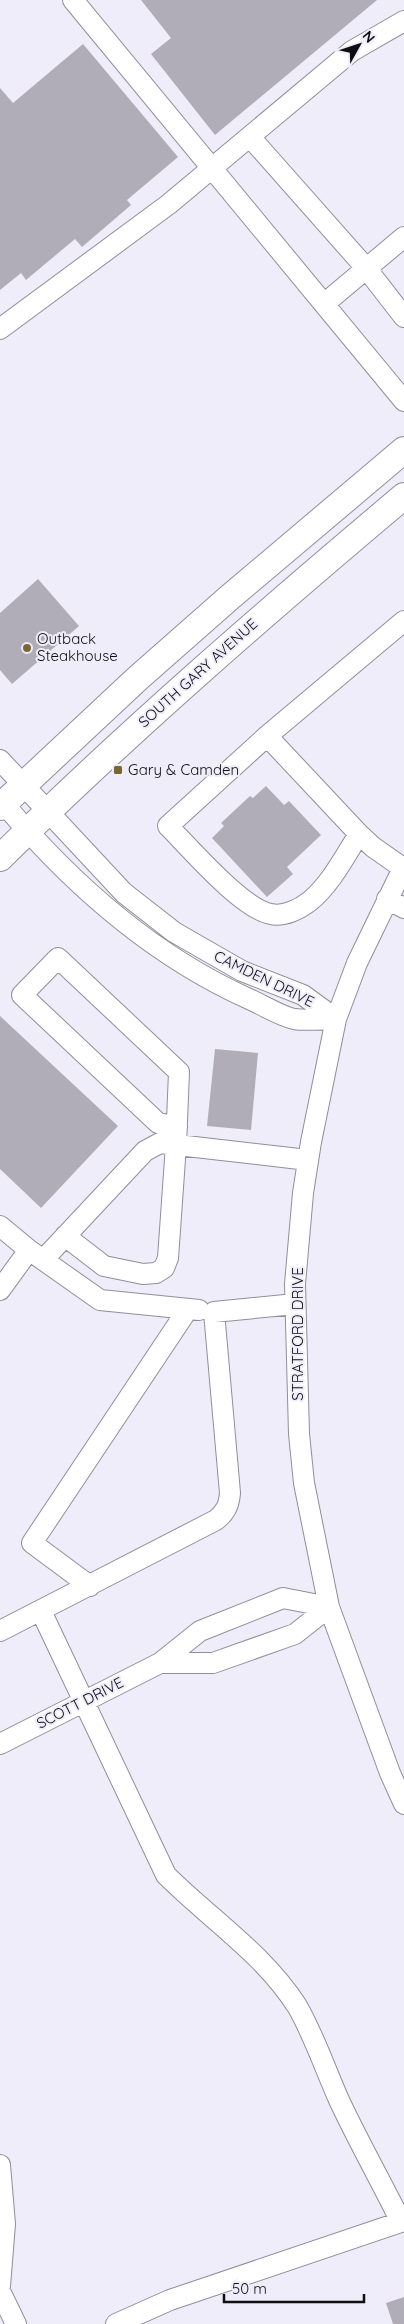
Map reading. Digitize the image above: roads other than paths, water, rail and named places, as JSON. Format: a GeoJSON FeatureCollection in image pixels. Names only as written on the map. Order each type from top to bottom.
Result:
{"type":"FeatureCollection","features":[{"type":"Feature","properties":{"kind":"main road"},"geometry":{"type":"LineString","coordinates":[[1,803],[230,596],[404,450]]}},
{"type":"Feature","properties":{"kind":"main road","name":"SOUTH GARY AVENUE"},"geometry":{"type":"LineString","coordinates":[[0,858],[47,812],[246,629],[404,496]]}},
{"type":"Feature","properties":{"kind":"street"},"geometry":{"type":"LineString","coordinates":[[72,0],[404,401]]}},
{"type":"Feature","properties":{"kind":"street"},"geometry":{"type":"LineString","coordinates":[[0,329],[169,204],[352,51],[404,21]]}},
{"type":"Feature","properties":{"kind":"street"},"geometry":{"type":"LineString","coordinates":[[250,137],[366,268],[404,317]]}},
{"type":"Feature","properties":{"kind":"street"},"geometry":{"type":"LineString","coordinates":[[324,304],[404,236]]}},
{"type":"Feature","properties":{"kind":"street"},"geometry":{"type":"LineString","coordinates":[[359,834],[341,862],[309,901],[284,914],[273,915],[262,912],[224,884],[168,826],[267,736],[404,621]]}},
{"type":"Feature","properties":{"kind":"street"},"geometry":{"type":"LineString","coordinates":[[267,736],[359,834],[402,873]]}},
{"type":"Feature","properties":{"kind":"street","name":"CAMDEN DRIVE"},"geometry":{"type":"LineString","coordinates":[[0,760],[124,893],[174,932],[242,971],[303,995],[336,1020]]}},
{"type":"Feature","properties":{"kind":"street","name":"CAMDEN DRIVE"},"geometry":{"type":"LineString","coordinates":[[1,803],[123,923],[209,981],[293,1018],[336,1020]]}},
{"type":"Feature","properties":{"kind":"street","name":"STRATFORD DRIVE"},"geometry":{"type":"LineString","coordinates":[[402,873],[396,904],[356,963],[336,1020],[303,1193],[295,1304],[298,1425],[304,1483],[329,1607],[390,1773],[404,1804]]}},
{"type":"Feature","properties":{"kind":"street"},"geometry":{"type":"LineString","coordinates":[[65,1236],[104,1266],[143,1274],[156,1273],[164,1268],[168,1258],[176,1136],[178,1072],[58,958],[22,995],[158,1123],[176,1136],[308,1160]]}},
{"type":"Feature","properties":{"kind":"street"},"geometry":{"type":"LineString","coordinates":[[0,1290],[36,1255],[65,1236],[145,1151],[176,1136]]}},
{"type":"Feature","properties":{"kind":"street"},"geometry":{"type":"LineString","coordinates":[[0,1226],[36,1255],[100,1300],[214,1312],[295,1304]]}},
{"type":"Feature","properties":{"kind":"street"},"geometry":{"type":"LineString","coordinates":[[90,1586],[32,1543],[188,1309]]}},
{"type":"Feature","properties":{"kind":"street"},"geometry":{"type":"LineString","coordinates":[[0,1631],[216,1520],[228,1506],[230,1493],[214,1312]]}},
{"type":"Feature","properties":{"kind":"street","name":"SCOTT DRIVE"},"geometry":{"type":"LineString","coordinates":[[0,1744],[160,1663],[200,1631],[283,1598],[329,1607]]}},
{"type":"Feature","properties":{"kind":"street","name":"SCOTT DRIVE"},"geometry":{"type":"LineString","coordinates":[[160,1663],[213,1663],[295,1634],[329,1607]]}},
{"type":"Feature","properties":{"kind":"street"},"geometry":{"type":"LineString","coordinates":[[41,1611],[166,1875],[187,1896],[230,1930],[270,1971],[297,2007],[340,2102],[403,2221],[170,2300],[116,2324]]}},
{"type":"Feature","properties":{"kind":"street"},"geometry":{"type":"LineString","coordinates":[[0,2164],[5,2224],[0,2286]]}},
{"type":"Feature","properties":{"kind":"street"},"geometry":{"type":"LineString","coordinates":[[0,2291],[9,2319]]}},
{"type":"Feature","properties":{"kind":"place","name":"Outback Steakhouse"},"geometry":{"type":"Point","coordinates":[27,648]}},
{"type":"Feature","properties":{"kind":"place","name":"Gary & Camden"},"geometry":{"type":"Point","coordinates":[118,770]}}]}
